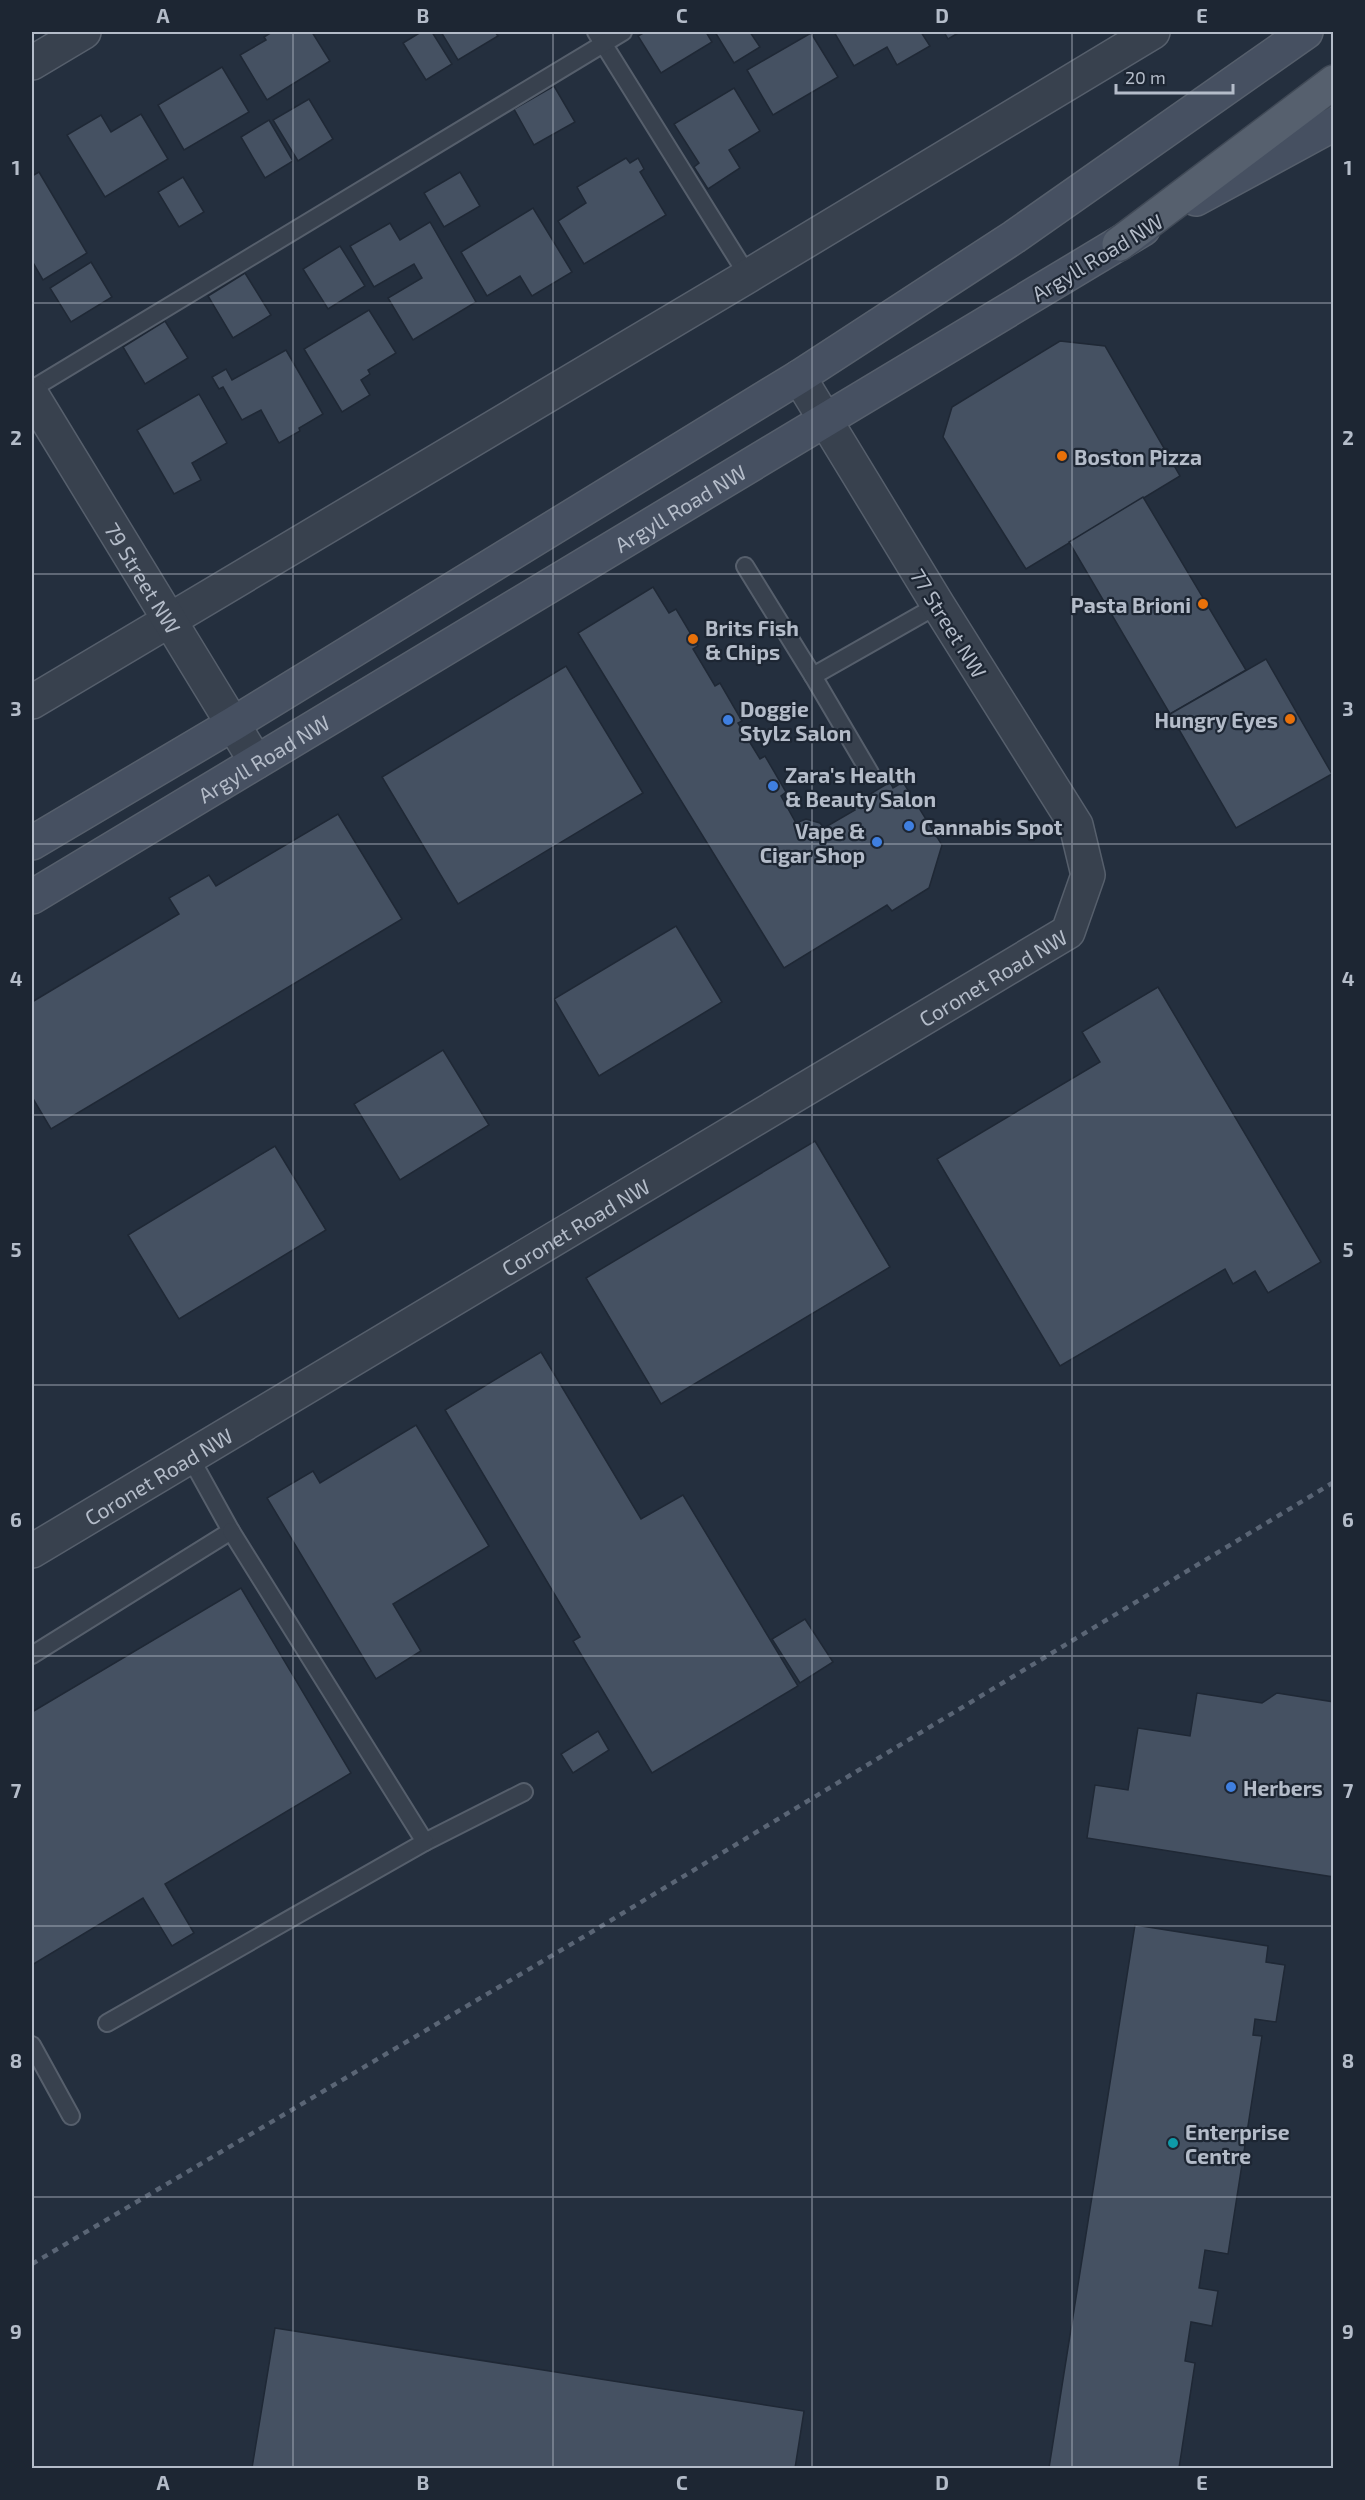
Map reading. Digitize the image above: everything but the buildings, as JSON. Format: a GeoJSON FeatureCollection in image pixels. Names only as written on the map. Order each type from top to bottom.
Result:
{"type":"FeatureCollection","features":[{"type":"Feature","properties":{"kind":"main road"},"geometry":{"type":"LineString","coordinates":[[32,843],[233,724],[799,376],[1014,237],[1306,32]]}},
{"type":"Feature","properties":{"kind":"main road"},"geometry":{"type":"LineString","coordinates":[[1119,244],[1334,82]]}},
{"type":"Feature","properties":{"kind":"main road","name":"Argyll Road NW"},"geometry":{"type":"LineString","coordinates":[[32,897],[824,418],[1119,244],[1334,124]]}},
{"type":"Feature","properties":{"kind":"street"},"geometry":{"type":"LineString","coordinates":[[32,63],[84,32]]}},
{"type":"Feature","properties":{"kind":"street"},"geometry":{"type":"LineString","coordinates":[[32,702],[1153,32]]}},
{"type":"Feature","properties":{"kind":"street","name":"77 Street NW"},"geometry":{"type":"LineString","coordinates":[[799,376],[938,605],[1076,825],[1088,875]]}},
{"type":"Feature","properties":{"kind":"street","name":"79 Street NW"},"geometry":{"type":"LineString","coordinates":[[32,395],[256,762]]}},
{"type":"Feature","properties":{"kind":"street","name":"Coronet Road NW"},"geometry":{"type":"LineString","coordinates":[[32,1551],[1068,932],[1088,875]]}},
{"type":"Feature","properties":{"kind":"lane"},"geometry":{"type":"LineString","coordinates":[[32,390],[599,38],[623,32]]}},
{"type":"Feature","properties":{"kind":"lane"},"geometry":{"type":"LineString","coordinates":[[599,38],[748,276]]}},
{"type":"Feature","properties":{"kind":"lane"},"geometry":{"type":"LineString","coordinates":[[745,566],[870,773]]}},
{"type":"Feature","properties":{"kind":"lane"},"geometry":{"type":"LineString","coordinates":[[813,676],[938,605]]}},
{"type":"Feature","properties":{"kind":"lane"},"geometry":{"type":"LineString","coordinates":[[190,1457],[231,1531],[425,1842]]}},
{"type":"Feature","properties":{"kind":"lane"},"geometry":{"type":"LineString","coordinates":[[32,1655],[231,1531]]}},
{"type":"Feature","properties":{"kind":"lane"},"geometry":{"type":"LineString","coordinates":[[107,2023],[425,1842],[524,1792]]}},
{"type":"Feature","properties":{"kind":"lane"},"geometry":{"type":"LineString","coordinates":[[32,2045],[71,2116]]}},
{"type":"Feature","properties":{"kind":"railway"},"geometry":{"type":"LineString","coordinates":[[32,2264],[590,1933],[1334,1482]]}},
{"type":"Feature","properties":{"kind":"place","name":"Boston Pizza"},"geometry":{"type":"Point","coordinates":[1062,456]}},
{"type":"Feature","properties":{"kind":"place","name":"Pasta Brioni"},"geometry":{"type":"Point","coordinates":[1203,604]}},
{"type":"Feature","properties":{"kind":"place","name":"Brits Fish & Chips"},"geometry":{"type":"Point","coordinates":[693,639]}},
{"type":"Feature","properties":{"kind":"place","name":"Hungry Eyes"},"geometry":{"type":"Point","coordinates":[1290,719]}},
{"type":"Feature","properties":{"kind":"place","name":"Doggie Stylz Salon"},"geometry":{"type":"Point","coordinates":[728,720]}},
{"type":"Feature","properties":{"kind":"place","name":"Zara's Health & Beauty Salon"},"geometry":{"type":"Point","coordinates":[773,786]}},
{"type":"Feature","properties":{"kind":"place","name":"Cannabis Spot"},"geometry":{"type":"Point","coordinates":[909,826]}},
{"type":"Feature","properties":{"kind":"place","name":"Vape & Cigar Shop"},"geometry":{"type":"Point","coordinates":[877,842]}},
{"type":"Feature","properties":{"kind":"place","name":"Herbers"},"geometry":{"type":"Point","coordinates":[1231,1787]}},
{"type":"Feature","properties":{"kind":"place","name":"Enterprise Centre"},"geometry":{"type":"Point","coordinates":[1173,2143]}}]}
